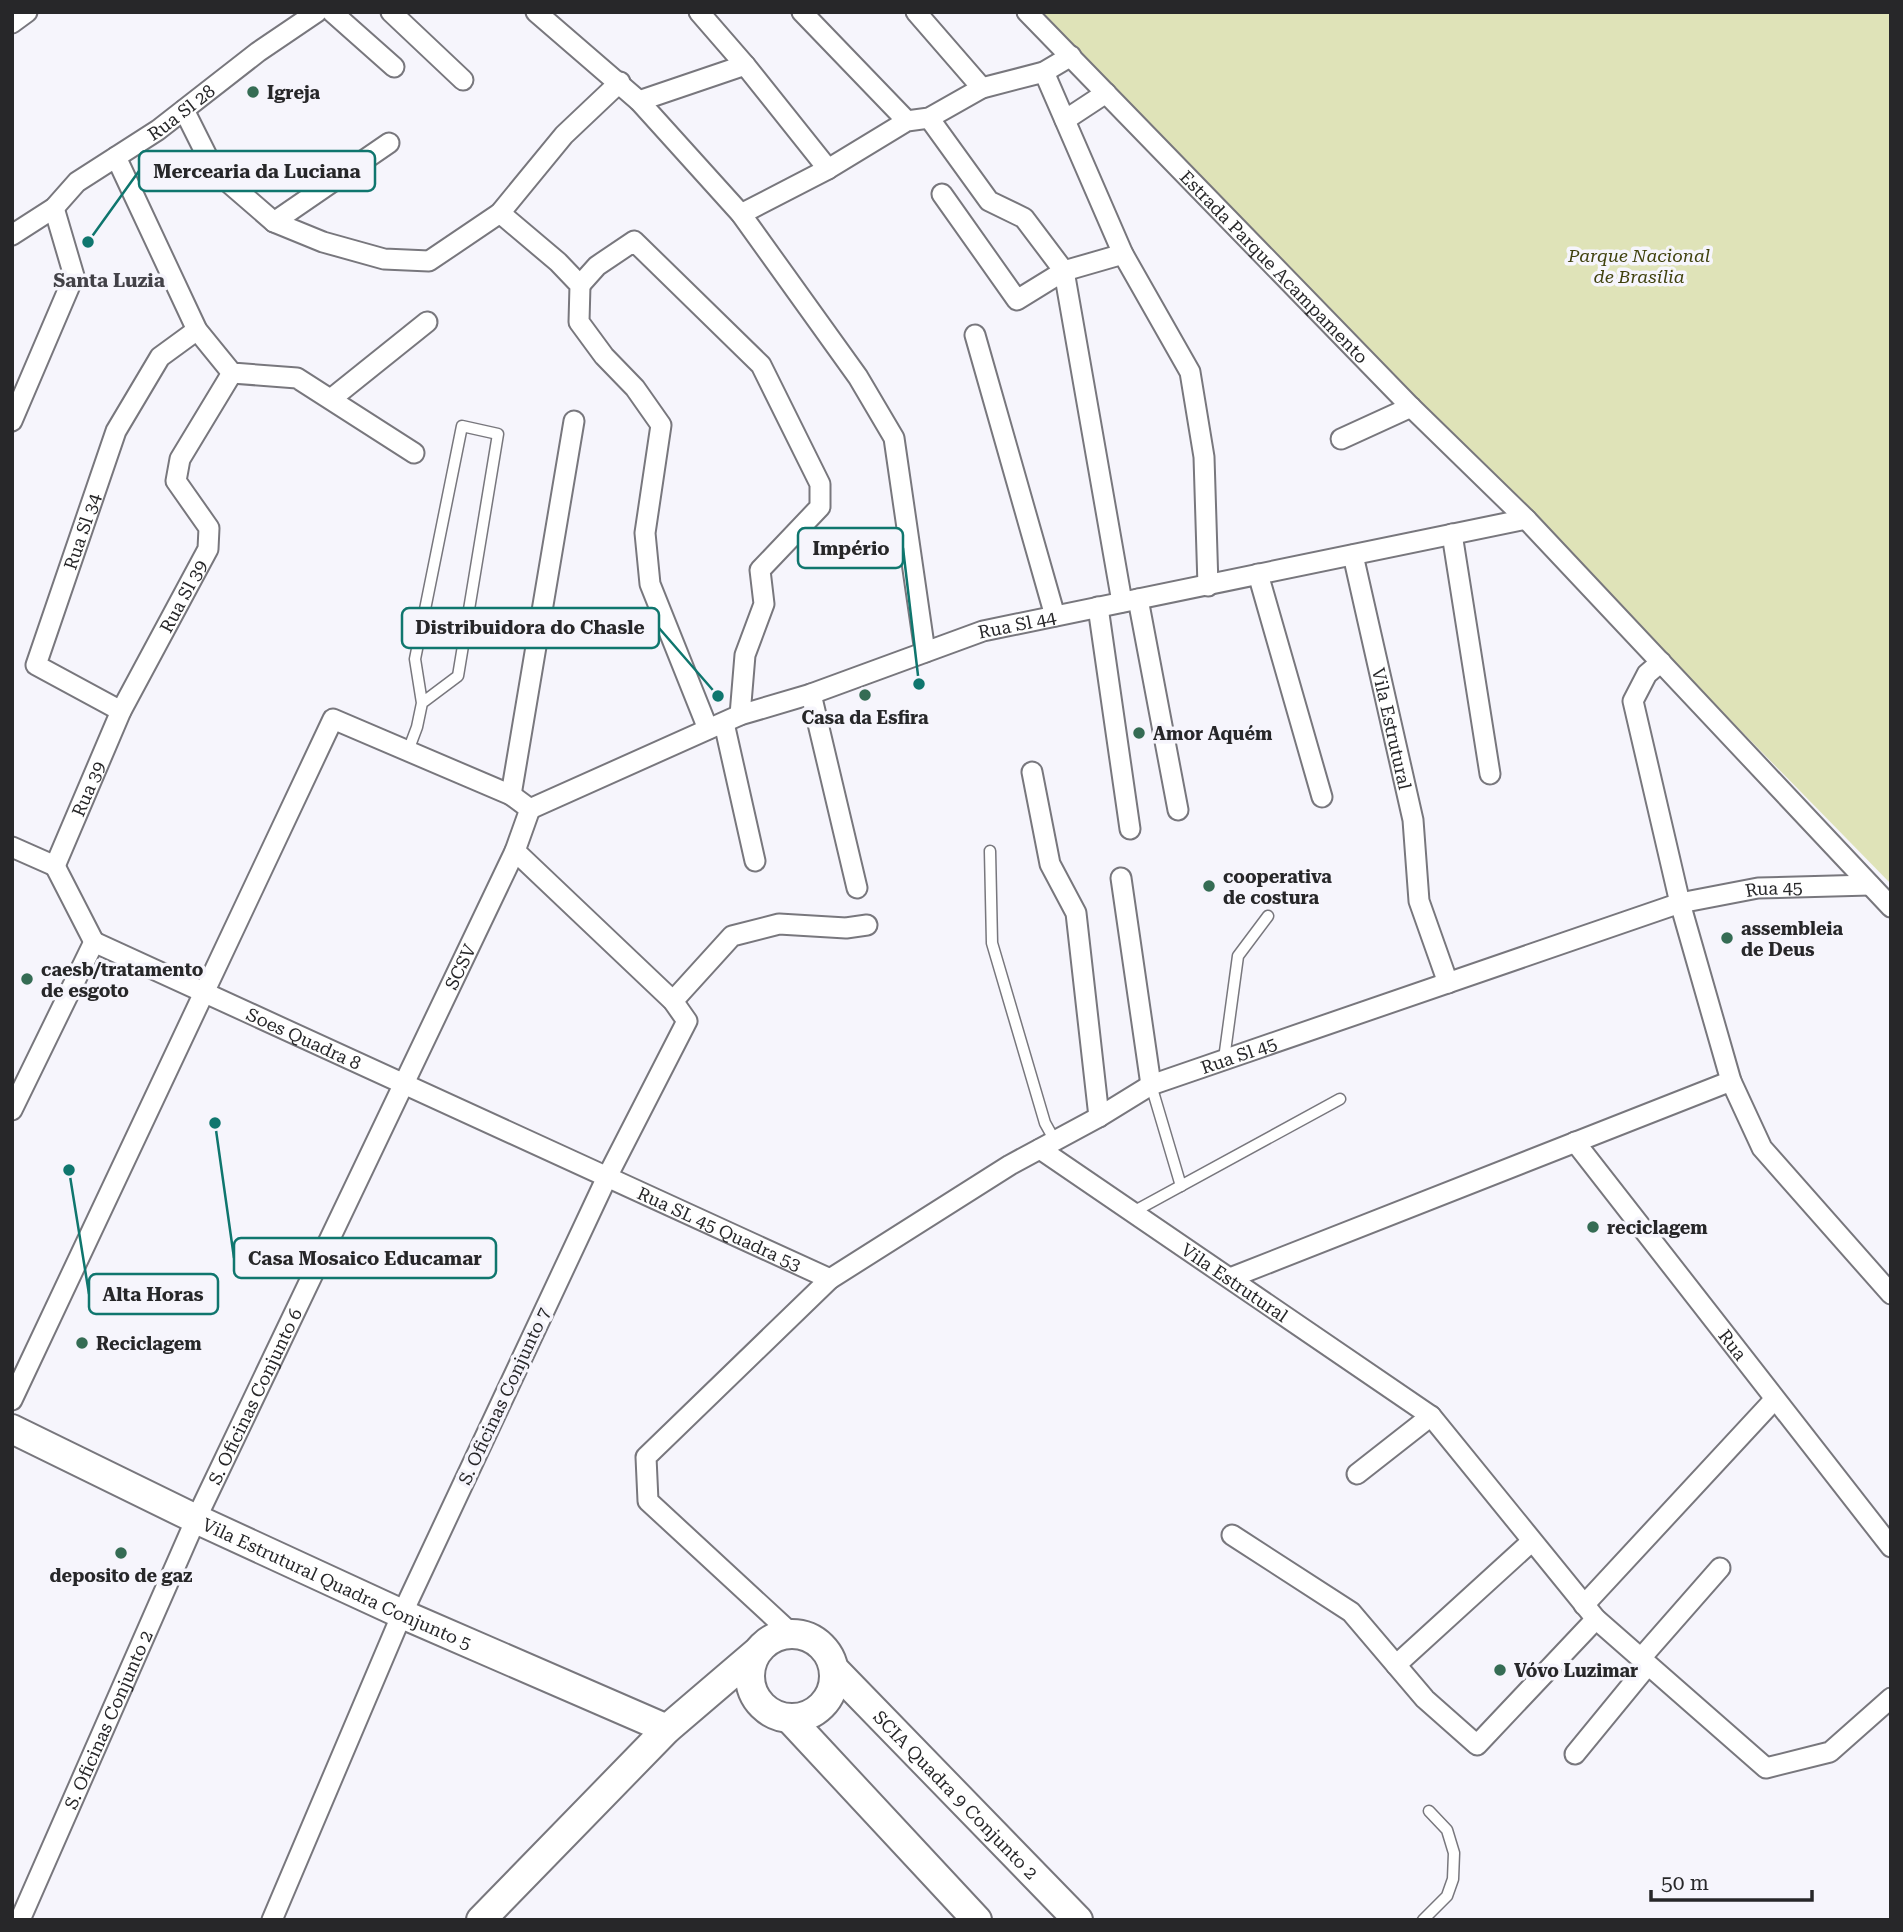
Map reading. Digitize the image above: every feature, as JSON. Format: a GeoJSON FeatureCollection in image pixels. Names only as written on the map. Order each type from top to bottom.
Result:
{"type":"FeatureCollection","features":[{"type":"Feature","properties":{"kind":"street"},"geometry":{"type":"LineString","coordinates":[[12,23],[27,12]]}},
{"type":"Feature","properties":{"kind":"street","name":"Rua Sl 28"},"geometry":{"type":"LineString","coordinates":[[12,235],[54,208],[77,182],[158,130],[258,52],[317,12]]}},
{"type":"Feature","properties":{"kind":"street"},"geometry":{"type":"LineString","coordinates":[[332,12],[394,67]]}},
{"type":"Feature","properties":{"kind":"street"},"geometry":{"type":"LineString","coordinates":[[391,12],[463,80]]}},
{"type":"Feature","properties":{"kind":"street"},"geometry":{"type":"LineString","coordinates":[[536,12],[620,82],[741,214],[858,377],[894,438],[925,652]]}},
{"type":"Feature","properties":{"kind":"street"},"geometry":{"type":"LineString","coordinates":[[699,12],[828,169]]}},
{"type":"Feature","properties":{"kind":"street"},"geometry":{"type":"LineString","coordinates":[[802,12],[906,121]]}},
{"type":"Feature","properties":{"kind":"street"},"geometry":{"type":"LineString","coordinates":[[916,12],[982,88]]}},
{"type":"Feature","properties":{"kind":"street","name":"Estrada Parque Acampamento"},"geometry":{"type":"LineString","coordinates":[[1027,12],[1410,407],[1526,519],[1891,907]]}},
{"type":"Feature","properties":{"kind":"street"},"geometry":{"type":"LineString","coordinates":[[741,214],[828,169],[906,121],[929,118],[982,88],[1044,72],[1071,56]]}},
{"type":"Feature","properties":{"kind":"street"},"geometry":{"type":"LineString","coordinates":[[639,101],[745,65]]}},
{"type":"Feature","properties":{"kind":"street"},"geometry":{"type":"LineString","coordinates":[[1044,72],[1123,254],[1190,372],[1204,457],[1208,586]]}},
{"type":"Feature","properties":{"kind":"street"},"geometry":{"type":"LineString","coordinates":[[184,110],[214,170],[274,222],[323,243],[384,259],[429,261],[500,213],[564,135],[620,82]]}},
{"type":"Feature","properties":{"kind":"street"},"geometry":{"type":"LineString","coordinates":[[1065,120],[1106,93]]}},
{"type":"Feature","properties":{"kind":"street"},"geometry":{"type":"LineString","coordinates":[[929,118],[989,201],[1024,218],[1064,271],[1130,601],[1178,810]]}},
{"type":"Feature","properties":{"kind":"street"},"geometry":{"type":"LineString","coordinates":[[274,222],[389,143]]}},
{"type":"Feature","properties":{"kind":"street"},"geometry":{"type":"LineString","coordinates":[[116,157],[197,330],[232,373],[297,377],[414,453]]}},
{"type":"Feature","properties":{"kind":"street"},"geometry":{"type":"LineString","coordinates":[[942,194],[1017,300],[1064,271],[1123,254]]}},
{"type":"Feature","properties":{"kind":"street"},"geometry":{"type":"LineString","coordinates":[[12,421],[75,276],[54,208]]}},
{"type":"Feature","properties":{"kind":"street"},"geometry":{"type":"LineString","coordinates":[[500,213],[558,262],[580,285]]}},
{"type":"Feature","properties":{"kind":"street"},"geometry":{"type":"LineString","coordinates":[[724,722],[764,604],[760,570],[820,507],[820,484],[761,365],[634,241],[597,266],[580,285],[579,322],[604,356],[635,388],[661,425],[645,533],[650,584],[724,722],[755,861]]}},
{"type":"Feature","properties":{"kind":"street"},"geometry":{"type":"LineString","coordinates":[[331,399],[427,322]]}},
{"type":"Feature","properties":{"kind":"street","name":"Rua Sl 34"},"geometry":{"type":"LineString","coordinates":[[121,711],[36,665],[116,431],[160,358],[197,330]]}},
{"type":"Feature","properties":{"kind":"street"},"geometry":{"type":"LineString","coordinates":[[975,335],[1055,616]]}},
{"type":"Feature","properties":{"kind":"street","name":"Rua Sl 39"},"geometry":{"type":"LineString","coordinates":[[121,711],[208,550],[209,528],[176,481],[180,458],[232,373]]}},
{"type":"Feature","properties":{"kind":"street"},"geometry":{"type":"LineString","coordinates":[[1341,439],[1410,407]]}},
{"type":"Feature","properties":{"kind":"street"},"geometry":{"type":"LineString","coordinates":[[511,795],[574,421]]}},
{"type":"Feature","properties":{"kind":"street","name":"Rua Sl 44"},"geometry":{"type":"LineString","coordinates":[[530,809],[724,722],[811,694],[983,631],[1526,519]]}},
{"type":"Feature","properties":{"kind":"street"},"geometry":{"type":"LineString","coordinates":[[1452,534],[1490,774]]}},
{"type":"Feature","properties":{"kind":"street","name":"Vila Estrutural"},"geometry":{"type":"LineString","coordinates":[[1353,555],[1413,820],[1419,901],[1448,983]]}},
{"type":"Feature","properties":{"kind":"street"},"geometry":{"type":"LineString","coordinates":[[1258,574],[1322,797]]}},
{"type":"Feature","properties":{"kind":"street"},"geometry":{"type":"LineString","coordinates":[[1098,607],[1130,829]]}},
{"type":"Feature","properties":{"kind":"street"},"geometry":{"type":"LineString","coordinates":[[1661,662],[1647,674],[1633,701],[1680,903],[1731,1081],[1762,1148],[1891,1294]]}},
{"type":"Feature","properties":{"kind":"street"},"geometry":{"type":"LineString","coordinates":[[811,694],[858,888]]}},
{"type":"Feature","properties":{"kind":"street","name":"Rua 39"},"geometry":{"type":"LineString","coordinates":[[55,866],[121,711]]}},
{"type":"Feature","properties":{"kind":"street"},"geometry":{"type":"LineString","coordinates":[[12,1400],[333,719],[511,795],[530,809]]}},
{"type":"Feature","properties":{"kind":"street"},"geometry":{"type":"LineString","coordinates":[[1032,772],[1050,864],[1076,913],[1099,1117]]}},
{"type":"Feature","properties":{"kind":"street","name":"SCSV"},"geometry":{"type":"LineString","coordinates":[[404,1084],[515,851],[530,809]]}},
{"type":"Feature","properties":{"kind":"street"},"geometry":{"type":"LineString","coordinates":[[12,847],[55,866],[94,942],[12,1110]]}},
{"type":"Feature","properties":{"kind":"street"},"geometry":{"type":"LineString","coordinates":[[515,851],[673,1001],[732,936],[779,924],[846,928],[867,925]]}},
{"type":"Feature","properties":{"kind":"street"},"geometry":{"type":"LineString","coordinates":[[1121,878],[1151,1085]]}},
{"type":"Feature","properties":{"kind":"street","name":"Rua 45"},"geometry":{"type":"LineString","coordinates":[[1680,903],[1758,888],[1870,885]]}},
{"type":"Feature","properties":{"kind":"street","name":"Rua Sl 45"},"geometry":{"type":"LineString","coordinates":[[792,1634],[648,1501],[646,1457],[830,1279],[984,1181],[1151,1085],[1680,903]]}},
{"type":"Feature","properties":{"kind":"street","name":"Soes Quadra 8"},"geometry":{"type":"LineString","coordinates":[[94,942],[607,1177]]}},
{"type":"Feature","properties":{"kind":"street","name":"S. Oficinas Conjunto 7"},"geometry":{"type":"LineString","coordinates":[[272,1920],[401,1614],[607,1177],[687,1021],[673,1001]]}},
{"type":"Feature","properties":{"kind":"street"},"geometry":{"type":"LineString","coordinates":[[1230,1278],[1731,1081]]}},
{"type":"Feature","properties":{"kind":"street","name":"S. Oficinas Conjunto 6"},"geometry":{"type":"LineString","coordinates":[[195,1520],[404,1084]]}},
{"type":"Feature","properties":{"kind":"street","name":"Rua"},"geometry":{"type":"LineString","coordinates":[[1575,1142],[1891,1547]]}},
{"type":"Feature","properties":{"kind":"street","name":"Vila Estrutural"},"geometry":{"type":"LineString","coordinates":[[1047,1145],[1133,1213],[1431,1416],[1590,1612],[1766,1768],[1830,1752],[1891,1698]]}},
{"type":"Feature","properties":{"kind":"street","name":"Rua SL 45 Quadra 53"},"geometry":{"type":"LineString","coordinates":[[607,1177],[830,1279]]}},
{"type":"Feature","properties":{"kind":"street"},"geometry":{"type":"LineString","coordinates":[[1232,1535],[1351,1612],[1425,1699],[1477,1745],[1774,1400]]}},
{"type":"Feature","properties":{"kind":"street"},"geometry":{"type":"LineString","coordinates":[[1357,1474],[1431,1416]]}},
{"type":"Feature","properties":{"kind":"street","name":"Vila Estrutural Quadra Conjunto 5"},"geometry":{"type":"LineString","coordinates":[[12,1429],[195,1520],[401,1614],[667,1729]]}},
{"type":"Feature","properties":{"kind":"street","name":"S. Oficinas Conjunto 2"},"geometry":{"type":"LineString","coordinates":[[20,1920],[195,1520]]}},
{"type":"Feature","properties":{"kind":"street"},"geometry":{"type":"LineString","coordinates":[[1396,1665],[1531,1542]]}},
{"type":"Feature","properties":{"kind":"street"},"geometry":{"type":"LineString","coordinates":[[1575,1754],[1644,1661],[1720,1568]]}},
{"type":"Feature","properties":{"kind":"street"},"geometry":{"type":"LineString","coordinates":[[481,1920],[667,1729],[695,1705],[756,1653],[772,1639],[792,1634],[807,1636],[829,1655],[834,1669],[833,1688],[823,1704],[808,1715],[777,1714],[728,1699],[695,1705]]}},
{"type":"Feature","properties":{"kind":"street"},"geometry":{"type":"LineString","coordinates":[[756,1653],[750,1667],[750,1682],[755,1697],[777,1714],[977,1920]]}},
{"type":"Feature","properties":{"kind":"street","name":"SCIA Quadra 9 Conjunto 2"},"geometry":{"type":"LineString","coordinates":[[834,1669],[1078,1920]]}},
{"type":"Feature","properties":{"kind":"lane"},"geometry":{"type":"LineString","coordinates":[[408,751],[422,703],[415,659],[462,426],[498,434],[458,676],[422,703]]}},
{"type":"Feature","properties":{"kind":"lane"},"geometry":{"type":"LineString","coordinates":[[990,851],[992,943],[1045,1123],[1047,1145]]}},
{"type":"Feature","properties":{"kind":"lane"},"geometry":{"type":"LineString","coordinates":[[1224,1059],[1238,956],[1268,916]]}},
{"type":"Feature","properties":{"kind":"lane"},"geometry":{"type":"LineString","coordinates":[[1151,1085],[1181,1186]]}},
{"type":"Feature","properties":{"kind":"lane"},"geometry":{"type":"LineString","coordinates":[[1133,1213],[1340,1099]]}},
{"type":"Feature","properties":{"kind":"lane"},"geometry":{"type":"LineString","coordinates":[[1423,1920],[1447,1896],[1453,1879],[1454,1853],[1447,1830],[1429,1811]]}},
{"type":"Feature","properties":{"kind":"green space","name":"Parque Nacional de Brasília"},"geometry":{"type":"Polygon","coordinates":[[[1037,12],[1891,12],[1891,884],[1037,12]]]}},
{"type":"Feature","properties":{"kind":"place","name":"Igreja"},"geometry":{"type":"Point","coordinates":[253,92]}},
{"type":"Feature","properties":{"kind":"place","name":"Mercearia da Luciana"},"geometry":{"type":"Point","coordinates":[88,242]}},
{"type":"Feature","properties":{"kind":"place","name":"Império"},"geometry":{"type":"Point","coordinates":[919,684]}},
{"type":"Feature","properties":{"kind":"place","name":"Casa da Esfira"},"geometry":{"type":"Point","coordinates":[865,695]}},
{"type":"Feature","properties":{"kind":"place","name":"Distribuidora do Chasle"},"geometry":{"type":"Point","coordinates":[718,696]}},
{"type":"Feature","properties":{"kind":"place","name":"Amor Aquém"},"geometry":{"type":"Point","coordinates":[1139,733]}},
{"type":"Feature","properties":{"kind":"place","name":"cooperativa de costura"},"geometry":{"type":"Point","coordinates":[1209,886]}},
{"type":"Feature","properties":{"kind":"place","name":"assembleia de Deus"},"geometry":{"type":"Point","coordinates":[1727,938]}},
{"type":"Feature","properties":{"kind":"place","name":"caesb/tratamento de esgoto"},"geometry":{"type":"Point","coordinates":[27,979]}},
{"type":"Feature","properties":{"kind":"place","name":"Casa Mosaico Educamar"},"geometry":{"type":"Point","coordinates":[215,1123]}},
{"type":"Feature","properties":{"kind":"place","name":"Alta Horas"},"geometry":{"type":"Point","coordinates":[69,1170]}},
{"type":"Feature","properties":{"kind":"place","name":"reciclagem"},"geometry":{"type":"Point","coordinates":[1593,1227]}},
{"type":"Feature","properties":{"kind":"place","name":"Reciclagem"},"geometry":{"type":"Point","coordinates":[82,1343]}},
{"type":"Feature","properties":{"kind":"place","name":"deposito de gaz"},"geometry":{"type":"Point","coordinates":[121,1553]}},
{"type":"Feature","properties":{"kind":"place","name":"Vóvo Luzimar"},"geometry":{"type":"Point","coordinates":[1500,1670]}},
{"type":"Feature","properties":{"kind":"district","name":"Santa Luzia"},"geometry":{"type":"Point","coordinates":[109,280]}}]}
